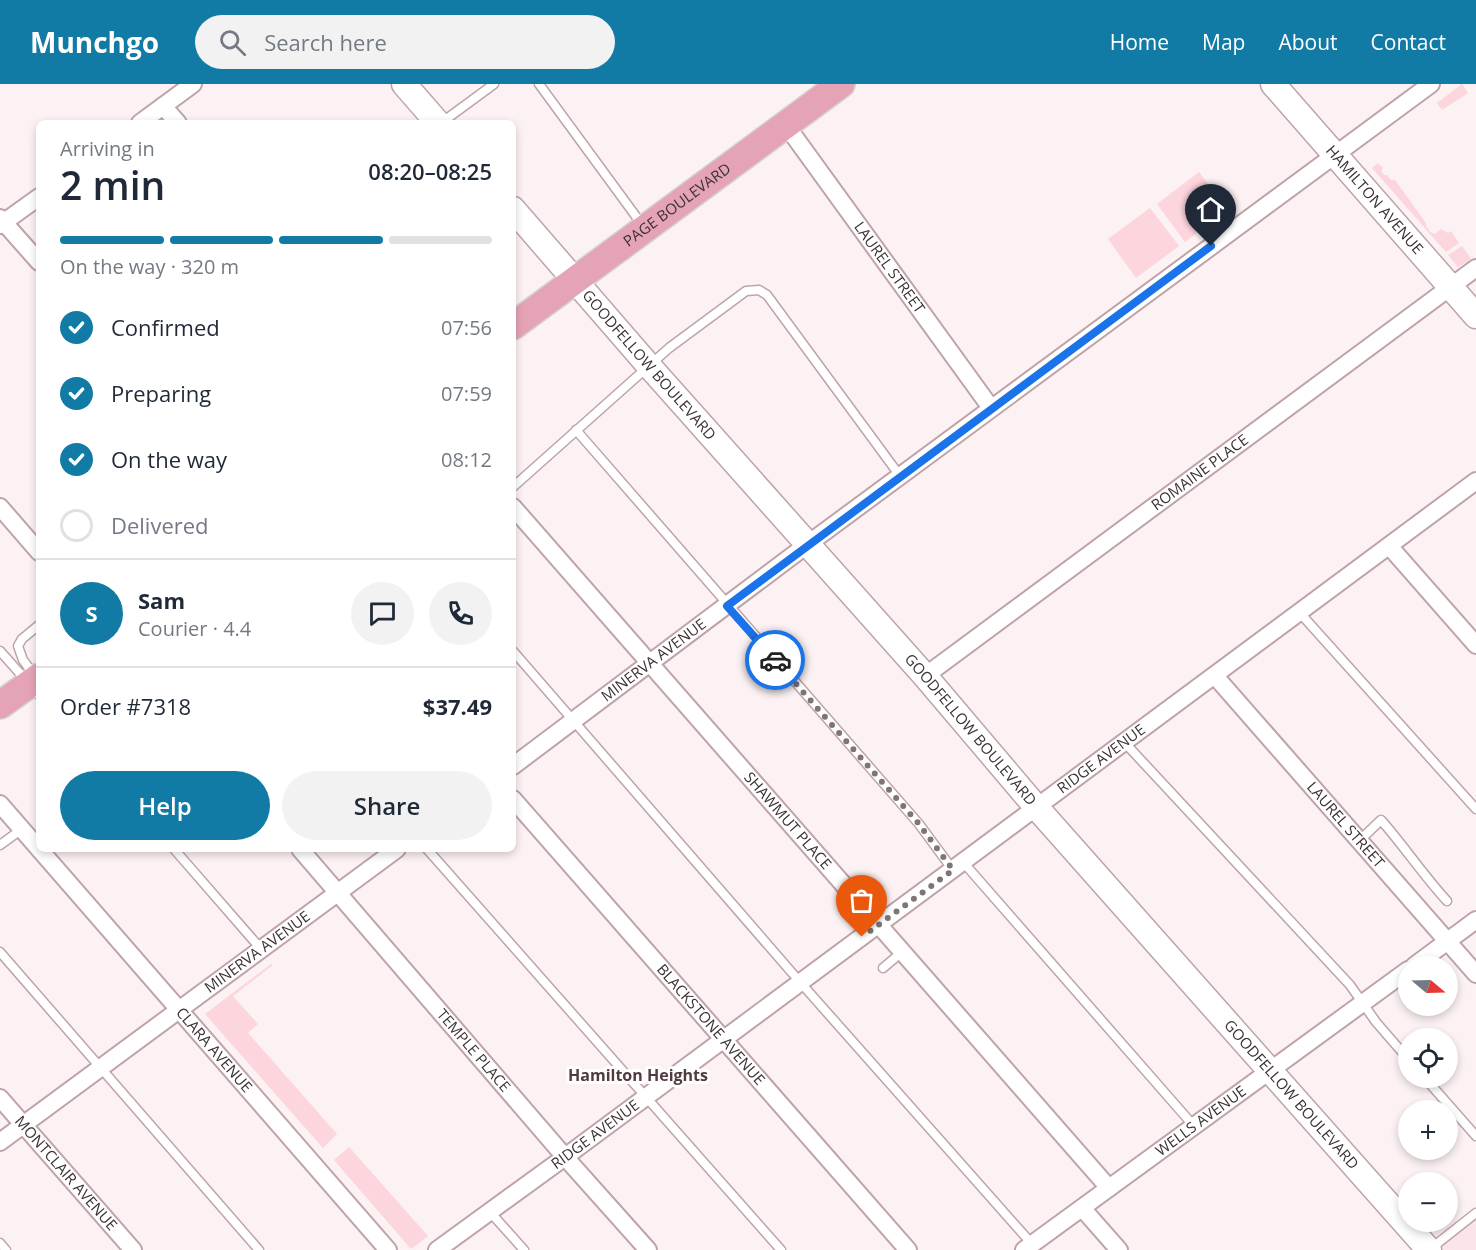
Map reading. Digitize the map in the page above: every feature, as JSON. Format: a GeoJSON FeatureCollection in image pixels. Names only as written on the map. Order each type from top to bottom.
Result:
{"type":"FeatureCollection","features":[{"type":"Feature","properties":{"kind":"main road"},"geometry":{"type":"LineString","coordinates":[[404,84],[437,120]]}},
{"type":"Feature","properties":{"kind":"main road","name":"PAGE BOULEVARD"},"geometry":{"type":"LineString","coordinates":[[516,324],[841,84]]}},
{"type":"Feature","properties":{"kind":"main road","name":"HAMILTON AVENUE"},"geometry":{"type":"LineString","coordinates":[[1272,84],[1476,316]]}},
{"type":"Feature","properties":{"kind":"main road","name":"GOODFELLOW BOULEVARD"},"geometry":{"type":"LineString","coordinates":[[516,212],[649,366],[925,676],[1037,808],[1429,1250]]}},
{"type":"Feature","properties":{"kind":"main road"},"geometry":{"type":"LineString","coordinates":[[0,705],[36,683]]}},
{"type":"Feature","properties":{"kind":"street"},"geometry":{"type":"LineString","coordinates":[[144,120],[194,84]]}},
{"type":"Feature","properties":{"kind":"street","name":"MINERVA AVENUE"},"geometry":{"type":"LineString","coordinates":[[516,764],[991,408],[1431,84]]}},
{"type":"Feature","properties":{"kind":"street"},"geometry":{"type":"LineString","coordinates":[[163,106],[175,120]]}},
{"type":"Feature","properties":{"kind":"street","name":"LAUREL STREET"},"geometry":{"type":"LineString","coordinates":[[786,125],[991,408]]}},
{"type":"Feature","properties":{"kind":"street"},"geometry":{"type":"LineString","coordinates":[[36,199],[1,222],[36,259]]}},
{"type":"Feature","properties":{"kind":"street","name":"ROMAINE PLACE"},"geometry":{"type":"LineString","coordinates":[[925,676],[1476,268]]}},
{"type":"Feature","properties":{"kind":"street","name":"RIDGE AVENUE"},"geometry":{"type":"LineString","coordinates":[[437,1250],[1390,547],[1476,481]]}},
{"type":"Feature","properties":{"kind":"street"},"geometry":{"type":"LineString","coordinates":[[0,507],[36,549]]}},
{"type":"Feature","properties":{"kind":"street","name":"SHAWMUT PLACE"},"geometry":{"type":"LineString","coordinates":[[516,510],[1109,1188]]}},
{"type":"Feature","properties":{"kind":"street"},"geometry":{"type":"LineString","coordinates":[[1390,547],[1476,645]]}},
{"type":"Feature","properties":{"kind":"street","name":"LAUREL STREET"},"geometry":{"type":"LineString","coordinates":[[1215,676],[1476,974]]}},
{"type":"Feature","properties":{"kind":"street","name":"BLACKSTONE AVENUE"},"geometry":{"type":"LineString","coordinates":[[516,802],[908,1250]]}},
{"type":"Feature","properties":{"kind":"street","name":"CLARA AVENUE"},"geometry":{"type":"LineString","coordinates":[[0,804],[36,845]]}},
{"type":"Feature","properties":{"kind":"street","name":"CLARA AVENUE"},"geometry":{"type":"LineString","coordinates":[[42,852],[388,1250]]}},
{"type":"Feature","properties":{"kind":"street","name":"TEMPLE PLACE"},"geometry":{"type":"LineString","coordinates":[[303,852],[648,1250]]}},
{"type":"Feature","properties":{"kind":"street","name":"MINERVA AVENUE"},"geometry":{"type":"LineString","coordinates":[[0,1142],[394,852]]}},
{"type":"Feature","properties":{"kind":"street"},"geometry":{"type":"LineString","coordinates":[[1428,956],[1476,920]]}},
{"type":"Feature","properties":{"kind":"street","name":"WELLS AVENUE"},"geometry":{"type":"LineString","coordinates":[[1028,1247],[1398,977]]}},
{"type":"Feature","properties":{"kind":"street","name":"MONTCLAIR AVENUE"},"geometry":{"type":"LineString","coordinates":[[0,1098],[133,1250]]}},
{"type":"Feature","properties":{"kind":"street"},"geometry":{"type":"LineString","coordinates":[[1082,1208],[1119,1250]]}},
{"type":"Feature","properties":{"kind":"lane"},"geometry":{"type":"LineString","coordinates":[[444,120],[494,84]]}},
{"type":"Feature","properties":{"kind":"lane"},"geometry":{"type":"LineString","coordinates":[[539,84],[645,229]]}},
{"type":"Feature","properties":{"kind":"lane"},"geometry":{"type":"LineString","coordinates":[[516,484],[669,348],[746,291],[759,290],[767,295],[900,476]]}},
{"type":"Feature","properties":{"kind":"lane"},"geometry":{"type":"LineString","coordinates":[[576,430],[919,824],[1193,1125]]}},
{"type":"Feature","properties":{"kind":"lane"},"geometry":{"type":"LineString","coordinates":[[1300,613],[1476,808]]}},
{"type":"Feature","properties":{"kind":"lane"},"geometry":{"type":"LineString","coordinates":[[36,627],[22,639],[18,646],[22,660],[36,683]]}},
{"type":"Feature","properties":{"kind":"lane"},"geometry":{"type":"LineString","coordinates":[[0,651],[36,683]]}},
{"type":"Feature","properties":{"kind":"lane"},"geometry":{"type":"LineString","coordinates":[[516,655],[1028,1247]]}},
{"type":"Feature","properties":{"kind":"lane"},"geometry":{"type":"LineString","coordinates":[[1125,743],[1350,985],[1398,1047]]}},
{"type":"Feature","properties":{"kind":"lane"},"geometry":{"type":"LineString","coordinates":[[1359,841],[1381,820],[1405,846],[1424,876],[1447,900]]}},
{"type":"Feature","properties":{"kind":"lane"},"geometry":{"type":"LineString","coordinates":[[0,845],[22,829]]}},
{"type":"Feature","properties":{"kind":"lane"},"geometry":{"type":"LineString","coordinates":[[177,852],[261,949]]}},
{"type":"Feature","properties":{"kind":"lane"},"geometry":{"type":"LineString","coordinates":[[431,852],[781,1250]]}},
{"type":"Feature","properties":{"kind":"lane"},"geometry":{"type":"LineString","coordinates":[[0,952],[259,1250]]}},
{"type":"Feature","properties":{"kind":"lane"},"geometry":{"type":"LineString","coordinates":[[883,968],[902,952]]}},
{"type":"Feature","properties":{"kind":"lane"},"geometry":{"type":"LineString","coordinates":[[1434,1088],[1476,1136]]}},
{"type":"Feature","properties":{"kind":"lane"},"geometry":{"type":"LineString","coordinates":[[490,1212],[524,1250]]}},
{"type":"Feature","properties":{"kind":"lane"},"geometry":{"type":"LineString","coordinates":[[1429,1250],[1476,1213]]}},
{"type":"Feature","properties":{"kind":"lane"},"geometry":{"type":"LineString","coordinates":[[0,1243],[6,1250]]}},
{"type":"Feature","properties":{"kind":"shaded area"},"geometry":{"type":"Polygon","coordinates":[[[1462,84],[1468,93],[1442,110],[1437,103],[1462,84]]]}},
{"type":"Feature","properties":{"kind":"shaded area"},"geometry":{"type":"Polygon","coordinates":[[[1378,163],[1383,168],[1381,171],[1384,175],[1395,180],[1430,232],[1435,234],[1441,229],[1448,233],[1451,231],[1459,243],[1446,252],[1372,168],[1378,163]]]}},
{"type":"Feature","properties":{"kind":"shaded area"},"geometry":{"type":"Polygon","coordinates":[[[1199,172],[1227,210],[1185,242],[1157,204],[1199,172]]]}},
{"type":"Feature","properties":{"kind":"shaded area"},"geometry":{"type":"Polygon","coordinates":[[[1150,208],[1179,246],[1136,278],[1108,239],[1150,208]]]}},
{"type":"Feature","properties":{"kind":"shaded area"},"geometry":{"type":"Polygon","coordinates":[[[1462,246],[1471,259],[1458,267],[1448,255],[1462,246]]]}},
{"type":"Feature","properties":{"kind":"shaded area"},"geometry":{"type":"Polygon","coordinates":[[[271,964],[273,965],[233,996],[258,1024],[248,1033],[337,1134],[323,1148],[205,1014],[271,964]]]}},
{"type":"Feature","properties":{"kind":"shaded area"},"geometry":{"type":"Polygon","coordinates":[[[349,1147],[428,1236],[411,1249],[334,1160],[349,1147]]]}},
{"type":"Feature","properties":{"kind":"shaded area"},"geometry":{"type":"Polygon","coordinates":[[[1476,1220],[1476,1250],[1443,1250],[1440,1246],[1476,1220]]]}},
{"type":"Feature","properties":{"kind":"way so far"},"geometry":{"type":"LineString","coordinates":[[775,660],[919,824],[953,870],[862,937]]}},
{"type":"Feature","properties":{"kind":"district","name":"Hamilton Heights"},"geometry":{"type":"Point","coordinates":[638,1075]}},
{"type":"Feature","properties":{"kind":"route"},"geometry":{"type":"LineString","coordinates":[[775,660],[727,606],[1211,246]]}}]}
